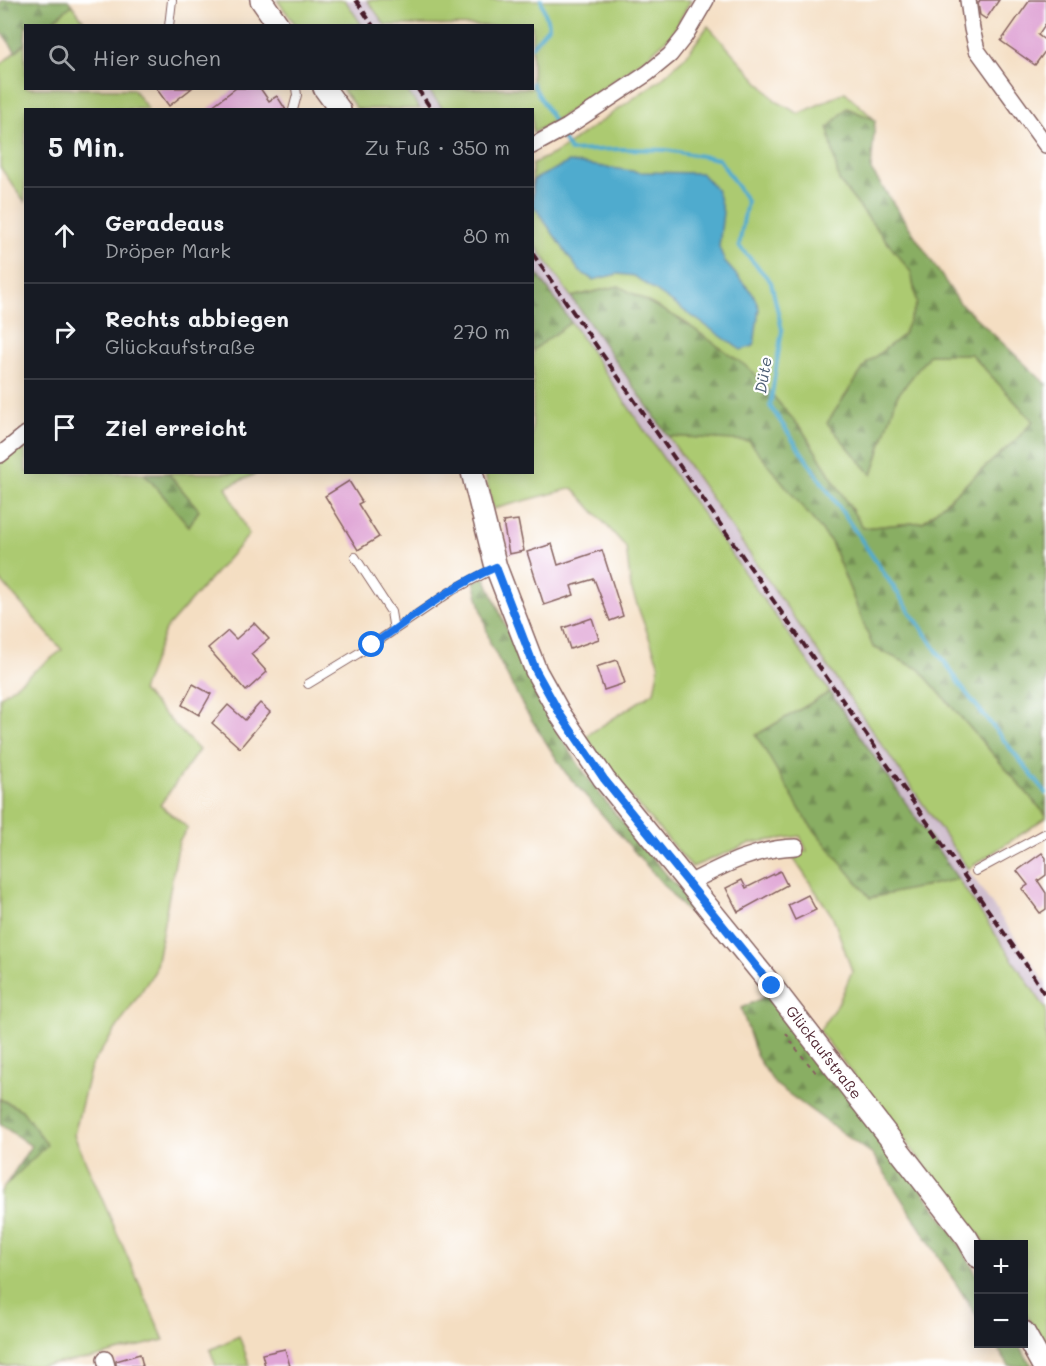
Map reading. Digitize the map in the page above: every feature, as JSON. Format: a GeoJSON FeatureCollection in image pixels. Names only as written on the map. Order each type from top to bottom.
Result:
{"type":"FeatureCollection","features":[{"type":"Feature","properties":{"kind":"main road"},"geometry":{"type":"LineString","coordinates":[[261,0],[278,24]]}},
{"type":"Feature","properties":{"kind":"main road"},"geometry":{"type":"LineString","coordinates":[[325,90],[339,108]]}},
{"type":"Feature","properties":{"kind":"main road","name":"Glückaufstraße"},"geometry":{"type":"LineString","coordinates":[[473,474],[496,567],[536,671],[560,714],[604,779],[772,986],[974,1250]]}},
{"type":"Feature","properties":{"kind":"main road"},"geometry":{"type":"LineString","coordinates":[[1028,1340],[1044,1366]]}},
{"type":"Feature","properties":{"kind":"street"},"geometry":{"type":"LineString","coordinates":[[534,145],[567,127],[648,73],[670,55],[685,36],[706,0]]}},
{"type":"Feature","properties":{"kind":"street"},"geometry":{"type":"LineString","coordinates":[[969,0],[977,50],[1046,145]]}},
{"type":"Feature","properties":{"kind":"street"},"geometry":{"type":"LineString","coordinates":[[0,455],[24,436]]}},
{"type":"Feature","properties":{"kind":"street"},"geometry":{"type":"LineString","coordinates":[[689,883],[734,860],[774,848],[796,847]]}},
{"type":"Feature","properties":{"kind":"lane"},"geometry":{"type":"LineString","coordinates":[[169,24],[172,0]]}},
{"type":"Feature","properties":{"kind":"lane"},"geometry":{"type":"LineString","coordinates":[[294,108],[296,90]]}},
{"type":"Feature","properties":{"kind":"lane"},"geometry":{"type":"LineString","coordinates":[[355,557],[391,612],[394,630]]}},
{"type":"Feature","properties":{"kind":"lane"},"geometry":{"type":"LineString","coordinates":[[308,684],[471,579],[496,567]]}},
{"type":"Feature","properties":{"kind":"lane"},"geometry":{"type":"LineString","coordinates":[[976,871],[1046,834]]}},
{"type":"Feature","properties":{"kind":"shaded area"},"geometry":{"type":"Polygon","coordinates":[[[345,0],[367,0],[384,24],[361,24],[345,0]]]}},
{"type":"Feature","properties":{"kind":"shaded area"},"geometry":{"type":"Polygon","coordinates":[[[407,90],[429,90],[442,108],[419,108],[407,90]]]}},
{"type":"Feature","properties":{"kind":"shaded area"},"geometry":{"type":"Polygon","coordinates":[[[534,245],[1032,962],[1046,984],[1046,1009],[830,692],[680,483],[534,267],[534,245]]]}},
{"type":"Feature","properties":{"kind":"green space"},"geometry":{"type":"Polygon","coordinates":[[[4,0],[68,0],[72,5],[48,24],[24,24],[24,44],[16,52],[0,30],[0,2],[4,0]]]}},
{"type":"Feature","properties":{"kind":"green space"},"geometry":{"type":"Polygon","coordinates":[[[277,0],[345,0],[361,24],[295,24],[277,0]]]}},
{"type":"Feature","properties":{"kind":"green space"},"geometry":{"type":"Polygon","coordinates":[[[367,0],[691,0],[671,35],[647,57],[559,118],[534,132],[534,108],[442,108],[429,90],[534,90],[534,24],[384,24],[367,0]]]}},
{"type":"Feature","properties":{"kind":"green space"},"geometry":{"type":"Polygon","coordinates":[[[72,5],[86,24],[49,24],[72,5]]]}},
{"type":"Feature","properties":{"kind":"green space"},"geometry":{"type":"Polygon","coordinates":[[[708,26],[776,101],[799,114],[845,92],[875,120],[847,108],[839,181],[911,272],[917,303],[903,335],[867,363],[828,423],[872,475],[897,396],[929,354],[971,354],[1033,421],[1018,438],[923,522],[863,528],[803,431],[750,369],[619,286],[571,297],[534,243],[534,163],[557,152],[661,79],[687,55],[708,26]]]}},
{"type":"Feature","properties":{"kind":"green space"},"geometry":{"type":"Polygon","coordinates":[[[24,44],[24,90],[134,90],[147,108],[24,108],[24,201],[0,167],[0,65],[24,44]]]}},
{"type":"Feature","properties":{"kind":"green space"},"geometry":{"type":"Polygon","coordinates":[[[343,90],[407,90],[419,108],[356,108],[343,90]]]}},
{"type":"Feature","properties":{"kind":"green space"},"geometry":{"type":"Polygon","coordinates":[[[847,108],[875,120],[871,170],[959,302],[1046,384],[1046,815],[919,669],[873,647],[831,542],[749,441],[668,436],[571,297],[619,286],[683,321],[750,369],[803,431],[863,528],[923,522],[1018,438],[1033,421],[971,354],[930,354],[897,396],[872,475],[827,423],[867,363],[903,335],[917,303],[911,272],[839,181],[828,128],[847,108]]]}},
{"type":"Feature","properties":{"kind":"green space"},"geometry":{"type":"Polygon","coordinates":[[[534,269],[571,322],[534,349],[534,269]]]}},
{"type":"Feature","properties":{"kind":"green space"},"geometry":{"type":"Polygon","coordinates":[[[571,322],[680,483],[830,692],[756,735],[870,898],[958,879],[1046,1009],[1046,1351],[1028,1317],[1028,1240],[983,1240],[819,1031],[839,1002],[852,971],[833,917],[790,853],[807,851],[800,836],[751,843],[692,867],[612,775],[586,736],[654,692],[659,665],[631,588],[626,547],[573,488],[493,509],[485,474],[534,474],[534,349],[571,322]]]}},
{"type":"Feature","properties":{"kind":"green space"},"geometry":{"type":"Polygon","coordinates":[[[668,436],[749,440],[831,542],[873,647],[919,669],[1046,815],[1046,818],[968,869],[668,436]]]}},
{"type":"Feature","properties":{"kind":"green space"},"geometry":{"type":"Polygon","coordinates":[[[24,445],[24,474],[145,474],[189,526],[199,510],[169,474],[256,474],[226,487],[249,535],[165,630],[142,691],[199,750],[160,805],[188,828],[179,841],[155,971],[91,1066],[74,1135],[164,1340],[93,1358],[40,1366],[0,1366],[0,1193],[5,1185],[46,1145],[22,1110],[0,1099],[0,697],[62,650],[0,580],[0,463],[24,445]]]}},
{"type":"Feature","properties":{"kind":"green space"},"geometry":{"type":"Polygon","coordinates":[[[145,474],[169,474],[199,510],[189,526],[145,474]]]}},
{"type":"Feature","properties":{"kind":"green space"},"geometry":{"type":"Polygon","coordinates":[[[485,577],[535,689],[571,753],[615,814],[697,910],[688,913],[565,772],[524,708],[490,643],[474,581],[485,577]]]}},
{"type":"Feature","properties":{"kind":"green space"},"geometry":{"type":"Polygon","coordinates":[[[830,692],[958,879],[870,898],[806,820],[756,735],[830,692]]]}},
{"type":"Feature","properties":{"kind":"green space"},"geometry":{"type":"Polygon","coordinates":[[[772,986],[949,1227],[974,1270],[974,1312],[874,1156],[775,1084],[757,1057],[741,1008],[765,997],[772,986]]]}},
{"type":"Feature","properties":{"kind":"green space"},"geometry":{"type":"Polygon","coordinates":[[[0,1099],[22,1110],[47,1145],[5,1186],[31,1146],[0,1124],[0,1099]]]}},
{"type":"Feature","properties":{"kind":"green space"},"geometry":{"type":"Polygon","coordinates":[[[239,1336],[250,1366],[216,1366],[210,1350],[239,1336]]]}},
{"type":"Feature","properties":{"kind":"green space"},"geometry":{"type":"Polygon","coordinates":[[[998,1348],[1021,1348],[1032,1366],[1009,1366],[998,1348]]]}},
{"type":"Feature","properties":{"kind":"water"},"geometry":{"type":"Polygon","coordinates":[[[569,162],[639,172],[701,173],[717,190],[723,212],[719,247],[725,262],[753,294],[759,308],[754,346],[741,350],[634,276],[618,274],[593,280],[579,271],[534,206],[534,180],[569,162]]]}},
{"type":"Feature","properties":{"kind":"building"},"geometry":{"type":"Polygon","coordinates":[[[980,0],[999,0],[986,19],[980,15],[978,3],[980,0]]]}},
{"type":"Feature","properties":{"kind":"building"},"geometry":{"type":"Polygon","coordinates":[[[1030,0],[1046,0],[1046,23],[1038,35],[1046,41],[1046,50],[1035,65],[1001,41],[1030,0]]]}},
{"type":"Feature","properties":{"kind":"building"},"geometry":{"type":"Polygon","coordinates":[[[157,90],[189,90],[169,106],[157,90]]]}},
{"type":"Feature","properties":{"kind":"building"},"geometry":{"type":"Polygon","coordinates":[[[233,90],[261,90],[269,101],[277,96],[285,108],[210,108],[233,90]]]}},
{"type":"Feature","properties":{"kind":"building"},"geometry":{"type":"Polygon","coordinates":[[[349,481],[362,502],[358,504],[379,537],[358,550],[325,496],[349,481]]]}},
{"type":"Feature","properties":{"kind":"building"},"geometry":{"type":"Polygon","coordinates":[[[518,520],[524,551],[509,554],[503,522],[518,520]]]}},
{"type":"Feature","properties":{"kind":"building"},"geometry":{"type":"Polygon","coordinates":[[[552,544],[558,565],[602,550],[623,616],[610,621],[594,579],[571,586],[574,595],[544,605],[527,552],[552,544]]]}},
{"type":"Feature","properties":{"kind":"building"},"geometry":{"type":"Polygon","coordinates":[[[592,618],[599,639],[570,649],[563,628],[592,618]]]}},
{"type":"Feature","properties":{"kind":"building"},"geometry":{"type":"Polygon","coordinates":[[[254,623],[269,639],[251,654],[267,672],[246,691],[208,648],[228,631],[236,639],[254,623]]]}},
{"type":"Feature","properties":{"kind":"building"},"geometry":{"type":"Polygon","coordinates":[[[617,660],[625,683],[604,690],[596,667],[617,660]]]}},
{"type":"Feature","properties":{"kind":"building"},"geometry":{"type":"Polygon","coordinates":[[[193,684],[211,694],[199,715],[182,705],[193,684]]]}},
{"type":"Feature","properties":{"kind":"building"},"geometry":{"type":"Polygon","coordinates":[[[260,703],[270,712],[240,748],[212,723],[228,705],[245,720],[260,703]]]}},
{"type":"Feature","properties":{"kind":"building"},"geometry":{"type":"Polygon","coordinates":[[[1042,853],[1046,858],[1046,875],[1038,881],[1046,893],[1046,909],[1040,913],[1022,889],[1028,885],[1017,871],[1042,853]]]}},
{"type":"Feature","properties":{"kind":"building"},"geometry":{"type":"Polygon","coordinates":[[[780,871],[787,885],[738,912],[726,888],[742,880],[746,888],[780,871]]]}},
{"type":"Feature","properties":{"kind":"building"},"geometry":{"type":"Polygon","coordinates":[[[808,895],[816,910],[795,920],[788,905],[808,895]]]}},
{"type":"Feature","properties":{"kind":"building"},"geometry":{"type":"Polygon","coordinates":[[[285,1349],[290,1366],[265,1366],[262,1354],[285,1349]]]}},
{"type":"Feature","properties":{"kind":"building"},"geometry":{"type":"Polygon","coordinates":[[[140,1354],[143,1366],[116,1366],[116,1361],[140,1354]]]}},
{"type":"Feature","properties":{"kind":"waterway","name":"Düte"},"geometry":{"type":"LineString","coordinates":[[534,44],[549,26],[541,0]]}},
{"type":"Feature","properties":{"kind":"waterway","name":"Düte"},"geometry":{"type":"LineString","coordinates":[[534,87],[557,127]]}},
{"type":"Feature","properties":{"kind":"waterway","name":"Düte"},"geometry":{"type":"LineString","coordinates":[[560,133],[570,151],[666,150],[719,159],[747,201],[739,246],[771,282],[782,330],[770,406],[963,689],[1046,793]]}},
{"type":"Feature","properties":{"kind":"railway"},"geometry":{"type":"LineString","coordinates":[[356,0],[372,24]]}},
{"type":"Feature","properties":{"kind":"railway"},"geometry":{"type":"LineString","coordinates":[[418,90],[431,108]]}},
{"type":"Feature","properties":{"kind":"railway"},"geometry":{"type":"LineString","coordinates":[[534,256],[1027,966],[1046,997]]}},
{"type":"Feature","properties":{"kind":"route"},"geometry":{"type":"LineString","coordinates":[[372,645],[453,590],[496,567],[536,671],[560,714],[604,779],[772,986]]}}]}
